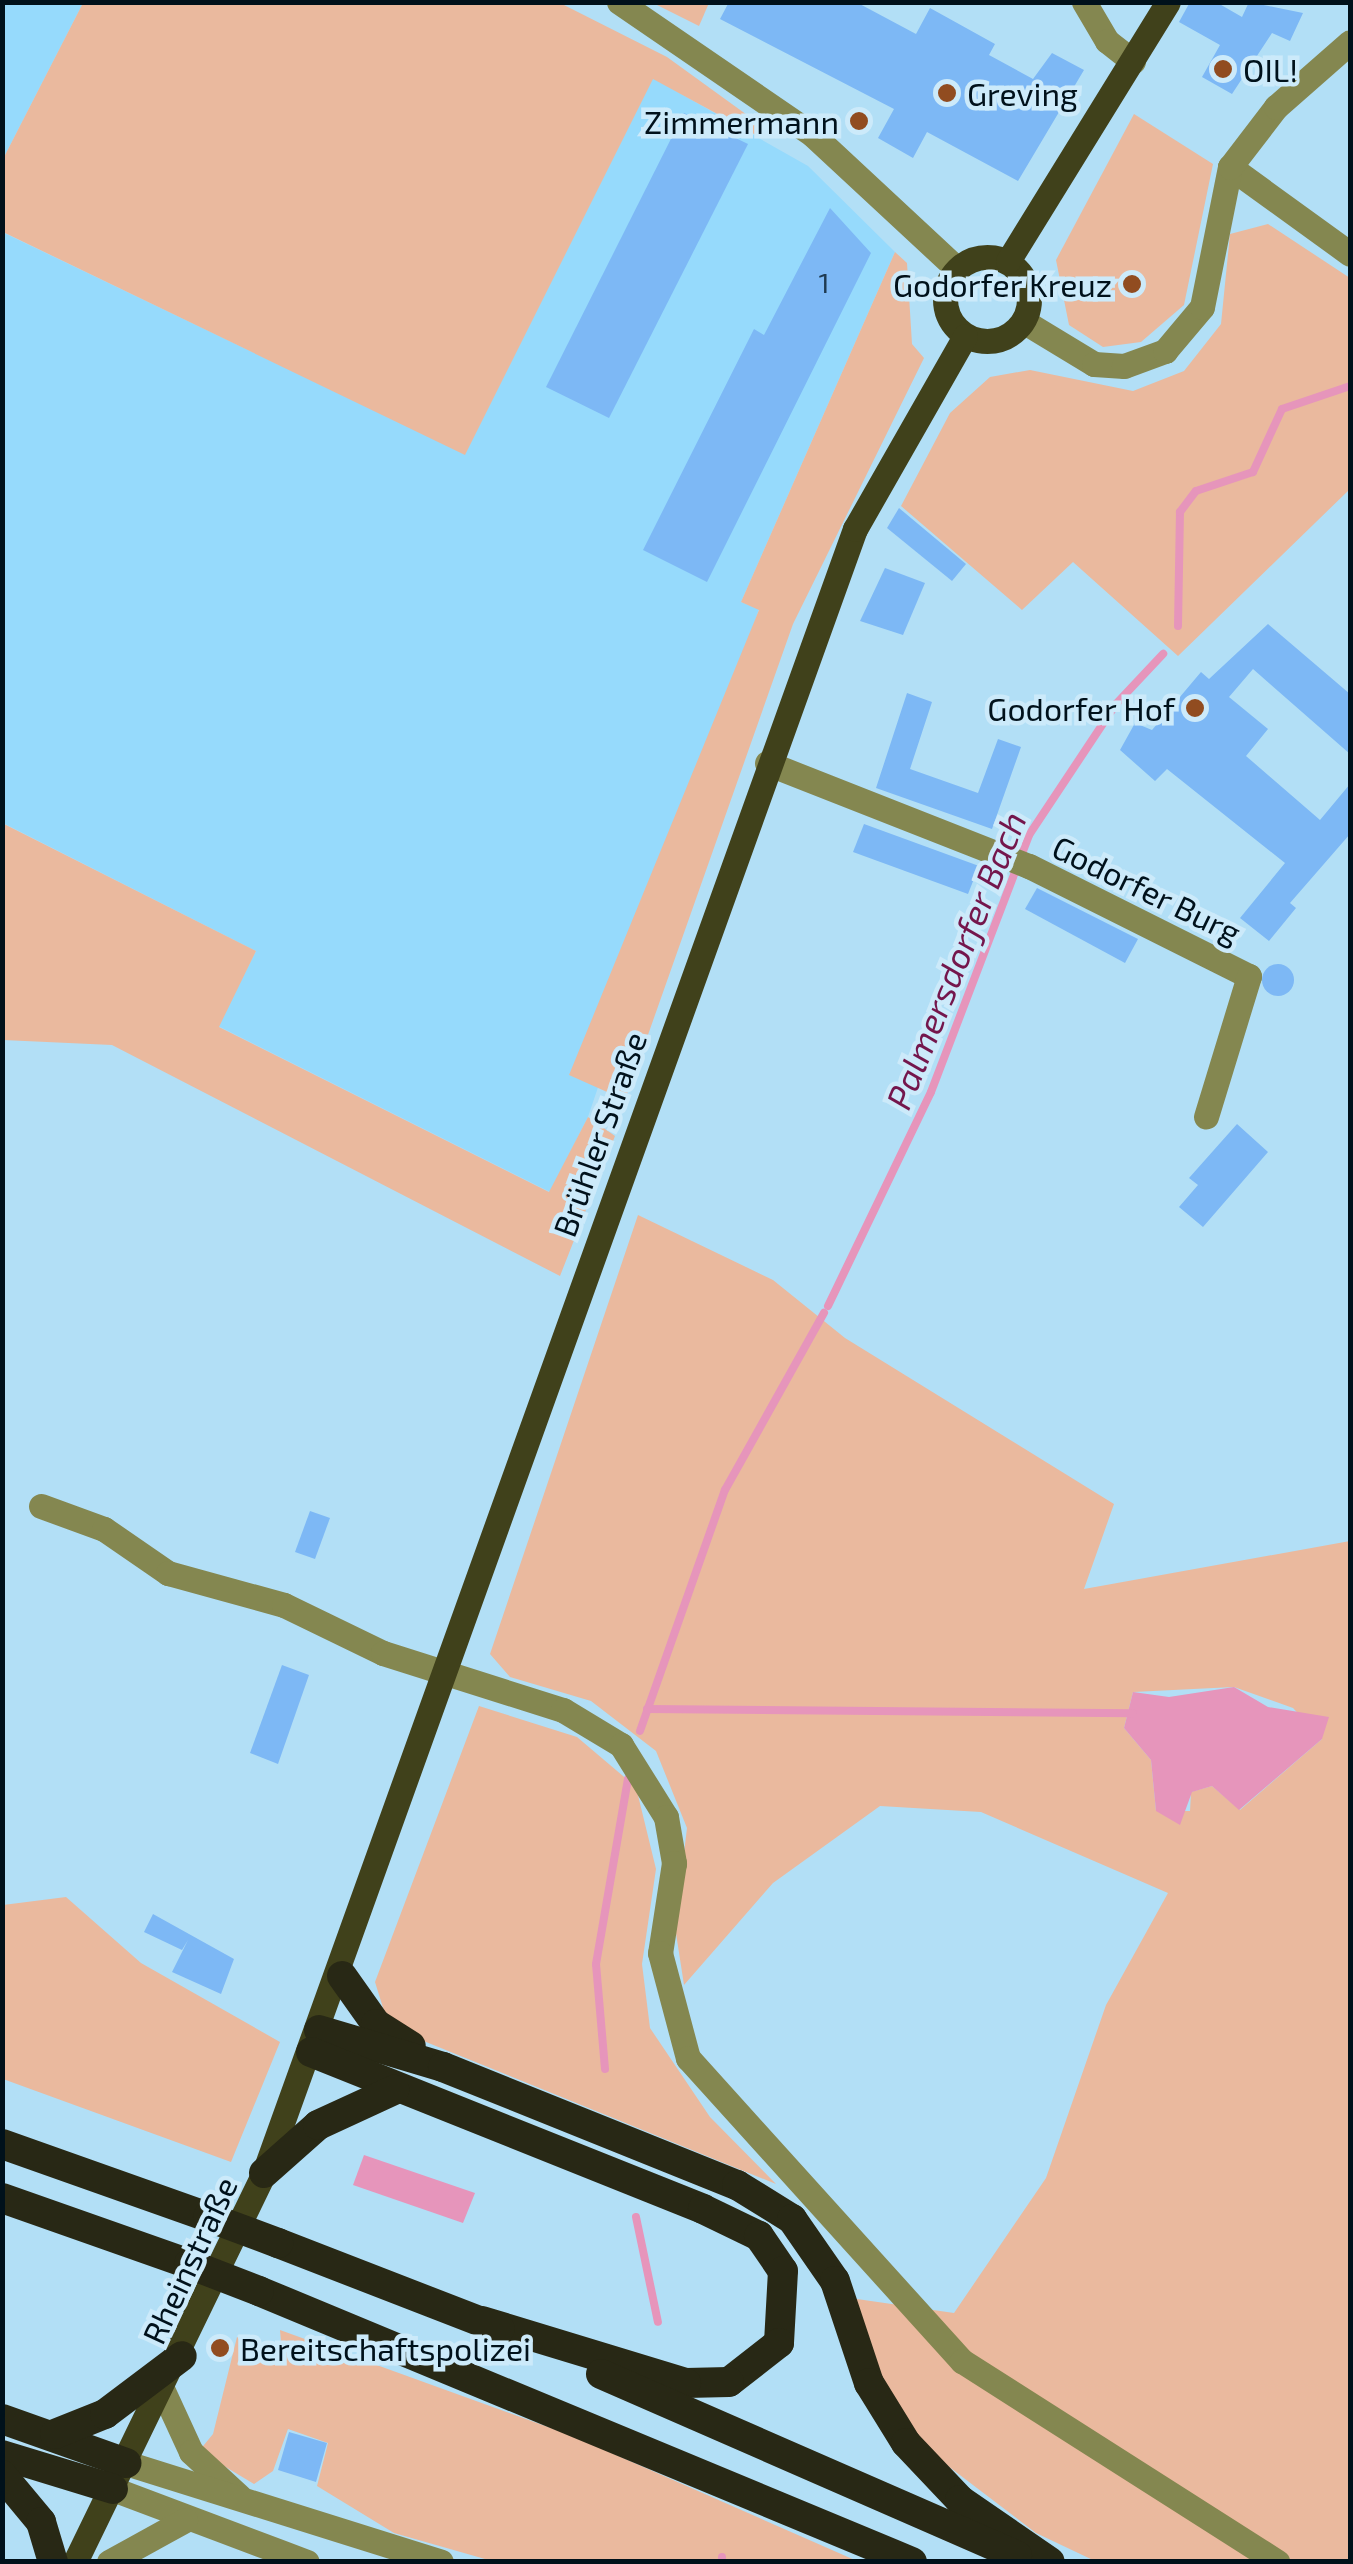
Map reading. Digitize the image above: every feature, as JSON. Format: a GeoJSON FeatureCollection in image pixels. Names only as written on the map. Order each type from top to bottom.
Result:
{"type":"FeatureCollection","features":[{"type":"Feature","properties":{"kind":"highway"},"geometry":{"type":"LineString","coordinates":[[342,1976],[376,2024],[443,2067]]}},
{"type":"Feature","properties":{"kind":"highway"},"geometry":{"type":"LineString","coordinates":[[315,2041],[443,2067],[737,2185],[792,2219],[835,2281],[869,2383],[906,2443],[960,2500],[1050,2562]]}},
{"type":"Feature","properties":{"kind":"highway"},"geometry":{"type":"LineString","coordinates":[[315,2041],[394,2090],[703,2209],[758,2236],[783,2271],[779,2343],[729,2382],[686,2383],[482,2321]]}},
{"type":"Feature","properties":{"kind":"highway"},"geometry":{"type":"LineString","coordinates":[[264,2173],[318,2125],[394,2090]]}},
{"type":"Feature","properties":{"kind":"highway"},"geometry":{"type":"LineString","coordinates":[[2,2144],[482,2321],[1030,2562]]}},
{"type":"Feature","properties":{"kind":"highway"},"geometry":{"type":"LineString","coordinates":[[2,2198],[259,2291],[912,2562]]}},
{"type":"Feature","properties":{"kind":"highway"},"geometry":{"type":"LineString","coordinates":[[55,2434],[105,2414],[182,2356]]}},
{"type":"Feature","properties":{"kind":"highway"},"geometry":{"type":"LineString","coordinates":[[2,2418],[55,2434],[119,2476]]}},
{"type":"Feature","properties":{"kind":"highway"},"geometry":{"type":"LineString","coordinates":[[2,2455],[119,2476]]}},
{"type":"Feature","properties":{"kind":"highway"},"geometry":{"type":"LineString","coordinates":[[2,2475],[42,2522],[53,2562]]}},
{"type":"Feature","properties":{"kind":"main road"},"geometry":{"type":"LineString","coordinates":[[1008,262],[1168,2]]}},
{"type":"Feature","properties":{"kind":"main road"},"geometry":{"type":"LineString","coordinates":[[983,256],[1008,262],[1027,284],[1023,322],[992,341],[966,336],[944,305],[957,268],[983,256]]}},
{"type":"Feature","properties":{"kind":"main road","name":"Brühler Straße"},"geometry":{"type":"LineString","coordinates":[[342,1976],[444,1674],[767,763],[855,529],[966,336]]}},
{"type":"Feature","properties":{"kind":"main road","name":"Rheinstraße"},"geometry":{"type":"LineString","coordinates":[[75,2562],[182,2356],[264,2173],[342,1976]]}},
{"type":"Feature","properties":{"kind":"street"},"geometry":{"type":"LineString","coordinates":[[618,2],[813,135],[957,268]]}},
{"type":"Feature","properties":{"kind":"street"},"geometry":{"type":"LineString","coordinates":[[1084,2],[1107,42],[1133,61]]}},
{"type":"Feature","properties":{"kind":"street"},"geometry":{"type":"LineString","coordinates":[[1023,322],[1094,364],[1124,366],[1165,352],[1202,308],[1230,167],[1276,108],[1350,42]]}},
{"type":"Feature","properties":{"kind":"street"},"geometry":{"type":"LineString","coordinates":[[1230,167],[1350,254]]}},
{"type":"Feature","properties":{"kind":"street","name":"Godorfer Burg"},"geometry":{"type":"LineString","coordinates":[[767,763],[1021,863],[1250,976],[1206,1117]]}},
{"type":"Feature","properties":{"kind":"street"},"geometry":{"type":"LineString","coordinates":[[41,1506],[104,1529],[168,1574],[284,1605],[444,1674],[563,1710],[621,1745],[651,1782],[674,1863],[660,1953],[688,2058],[878,2276],[962,2360],[1277,2562]]}},
{"type":"Feature","properties":{"kind":"street"},"geometry":{"type":"LineString","coordinates":[[164,2391],[191,2452],[246,2502]]}},
{"type":"Feature","properties":{"kind":"street"},"geometry":{"type":"LineString","coordinates":[[119,2476],[246,2502],[440,2562]]}},
{"type":"Feature","properties":{"kind":"street"},"geometry":{"type":"LineString","coordinates":[[119,2476],[185,2520],[301,2560],[308,2520]]}},
{"type":"Feature","properties":{"kind":"street"},"geometry":{"type":"LineString","coordinates":[[109,2562],[185,2520]]}},
{"type":"Feature","properties":{"kind":"shaded area"},"geometry":{"type":"Polygon","coordinates":[[[709,2],[699,26],[653,3],[709,2]]]}},
{"type":"Feature","properties":{"kind":"shaded area"},"geometry":{"type":"Polygon","coordinates":[[[3,3],[83,3],[3,159],[3,3]]]}},
{"type":"Feature","properties":{"kind":"shaded area"},"geometry":{"type":"Polygon","coordinates":[[[83,3],[560,3],[667,57],[765,128],[756,135],[653,79],[465,455],[3,232],[3,159],[83,3]]]}},
{"type":"Feature","properties":{"kind":"shaded area"},"geometry":{"type":"Polygon","coordinates":[[[653,78],[808,166],[895,252],[741,602],[759,609],[588,1117],[550,1192],[218,1026],[256,951],[3,823],[2,232],[465,454],[653,78]]]}},
{"type":"Feature","properties":{"kind":"shaded area"},"geometry":{"type":"Polygon","coordinates":[[[1134,114],[1213,164],[1184,305],[1141,342],[1103,347],[1069,325],[1056,260],[1134,114]]]}},
{"type":"Feature","properties":{"kind":"shaded area"},"geometry":{"type":"Polygon","coordinates":[[[1268,224],[1350,278],[1350,489],[1178,656],[1073,562],[1022,610],[901,506],[950,413],[990,377],[1030,370],[1133,391],[1184,371],[1221,324],[1230,234],[1268,224]]]}},
{"type":"Feature","properties":{"kind":"shaded area"},"geometry":{"type":"Polygon","coordinates":[[[895,252],[907,263],[912,344],[924,358],[793,624],[625,1100],[569,1075],[759,610],[741,602],[895,252]]]}},
{"type":"Feature","properties":{"kind":"shaded area"},"geometry":{"type":"Polygon","coordinates":[[[2,823],[256,951],[219,1027],[549,1192],[588,1117],[615,1136],[560,1276],[112,1045],[3,1040],[2,823]]]}},
{"type":"Feature","properties":{"kind":"shaded area"},"geometry":{"type":"Polygon","coordinates":[[[638,1215],[773,1280],[845,1338],[1114,1504],[1084,1589],[1350,1541],[1350,2561],[1095,2561],[1036,2533],[927,2450],[872,2361],[850,2298],[954,2313],[1046,2178],[1106,2005],[1168,1893],[981,1812],[880,1806],[773,1883],[684,1985],[675,1927],[687,1828],[656,1751],[591,1701],[510,1677],[490,1654],[638,1215]],[[1234,1687],[1133,1692],[1124,1728],[1151,1760],[1156,1811],[1190,1811],[1191,1792],[1212,1786],[1240,1810],[1322,1739],[1293,1708],[1234,1687]]]}},
{"type":"Feature","properties":{"kind":"shaded area"},"geometry":{"type":"Polygon","coordinates":[[[1234,1687],[1268,1707],[1329,1717],[1322,1739],[1239,1810],[1212,1786],[1192,1792],[1180,1825],[1156,1811],[1151,1760],[1124,1728],[1133,1692],[1169,1697],[1234,1687]]]}},
{"type":"Feature","properties":{"kind":"shaded area"},"geometry":{"type":"Polygon","coordinates":[[[479,1706],[577,1737],[636,1787],[656,1869],[642,1964],[650,2028],[710,2117],[776,2184],[389,2027],[375,1982],[479,1706]]]}},
{"type":"Feature","properties":{"kind":"shaded area"},"geometry":{"type":"Polygon","coordinates":[[[66,1897],[141,1963],[280,2042],[231,2162],[3,2079],[3,1905],[66,1897]]]}},
{"type":"Feature","properties":{"kind":"shaded area"},"geometry":{"type":"Polygon","coordinates":[[[364,2155],[475,2193],[463,2223],[353,2185],[364,2155]]]}},
{"type":"Feature","properties":{"kind":"shaded area"},"geometry":{"type":"Polygon","coordinates":[[[280,2330],[573,2436],[857,2561],[492,2561],[394,2533],[317,2486],[328,2443],[288,2429],[273,2471],[254,2484],[199,2451],[213,2434],[237,2337],[282,2354],[280,2330]]]}},
{"type":"Feature","properties":{"kind":"building","name":"Greving"},"geometry":{"type":"Polygon","coordinates":[[[729,2],[856,2],[916,34],[930,8],[995,44],[989,55],[1033,79],[1052,53],[1084,70],[1018,181],[927,132],[913,158],[878,138],[894,109],[720,19],[729,2]]]}},
{"type":"Feature","properties":{"kind":"building"},"geometry":{"type":"Polygon","coordinates":[[[1190,2],[1216,2],[1242,17],[1249,2],[1303,13],[1290,41],[1272,33],[1232,94],[1202,77],[1220,45],[1179,22],[1190,2]]]}},
{"type":"Feature","properties":{"kind":"building"},"geometry":{"type":"Polygon","coordinates":[[[684,113],[748,144],[609,418],[546,387],[684,113]]]}},
{"type":"Feature","properties":{"kind":"building"},"geometry":{"type":"Polygon","coordinates":[[[830,208],[871,253],[707,582],[643,550],[754,329],[764,335],[830,208]]]}},
{"type":"Feature","properties":{"kind":"building"},"geometry":{"type":"Polygon","coordinates":[[[899,508],[966,564],[952,581],[887,528],[899,508]]]}},
{"type":"Feature","properties":{"kind":"building"},"geometry":{"type":"Polygon","coordinates":[[[885,568],[925,583],[903,635],[860,621],[885,568]]]}},
{"type":"Feature","properties":{"kind":"building"},"geometry":{"type":"Polygon","coordinates":[[[1268,624],[1350,694],[1350,754],[1253,669],[1229,697],[1268,729],[1246,756],[1320,820],[1350,784],[1350,834],[1290,903],[1296,908],[1269,941],[1240,918],[1285,863],[1167,769],[1155,781],[1120,750],[1135,723],[1152,730],[1201,672],[1209,679],[1268,624]]]}},
{"type":"Feature","properties":{"kind":"building"},"geometry":{"type":"Polygon","coordinates":[[[907,693],[932,702],[910,769],[978,793],[998,739],[1021,747],[992,829],[876,788],[907,693]]]}},
{"type":"Feature","properties":{"kind":"building"},"geometry":{"type":"Polygon","coordinates":[[[864,824],[979,866],[968,894],[853,852],[864,824]]]}},
{"type":"Feature","properties":{"kind":"building"},"geometry":{"type":"Polygon","coordinates":[[[1037,888],[1138,939],[1125,963],[1025,909],[1037,888]]]}},
{"type":"Feature","properties":{"kind":"building"},"geometry":{"type":"Polygon","coordinates":[[[1278,964],[1289,969],[1294,980],[1289,991],[1278,996],[1267,991],[1262,980],[1267,969],[1278,964]]]}},
{"type":"Feature","properties":{"kind":"building"},"geometry":{"type":"Polygon","coordinates":[[[1237,1124],[1268,1152],[1203,1227],[1179,1207],[1198,1185],[1189,1178],[1237,1124]]]}},
{"type":"Feature","properties":{"kind":"building"},"geometry":{"type":"Polygon","coordinates":[[[310,1511],[330,1518],[315,1559],[295,1552],[310,1511]]]}},
{"type":"Feature","properties":{"kind":"building"},"geometry":{"type":"Polygon","coordinates":[[[282,1665],[309,1675],[278,1764],[250,1753],[282,1665]]]}},
{"type":"Feature","properties":{"kind":"building"},"geometry":{"type":"Polygon","coordinates":[[[153,1914],[234,1959],[221,1994],[172,1972],[188,1940],[182,1950],[144,1932],[153,1914]]]}},
{"type":"Feature","properties":{"kind":"building"},"geometry":{"type":"Polygon","coordinates":[[[289,2432],[327,2443],[316,2482],[278,2470],[289,2432]]]}},
{"type":"Feature","properties":{"kind":"waterway","name":"Palmersdorfer Bach"},"geometry":{"type":"LineString","coordinates":[[1178,626],[1180,512],[1196,491],[1253,472],[1282,409],[1350,386]]}},
{"type":"Feature","properties":{"kind":"waterway","name":"Palmersdorfer Bach"},"geometry":{"type":"LineString","coordinates":[[828,1306],[931,1092],[1029,835],[1116,704],[1163,654]]}},
{"type":"Feature","properties":{"kind":"waterway","name":"Palmersdorfer Bach"},"geometry":{"type":"LineString","coordinates":[[640,1731],[725,1490],[824,1313]]}},
{"type":"Feature","properties":{"kind":"waterway"},"geometry":{"type":"LineString","coordinates":[[647,1709],[1133,1713]]}},
{"type":"Feature","properties":{"kind":"waterway","name":"Palmersdorfer Bach"},"geometry":{"type":"LineString","coordinates":[[605,2069],[596,1964],[628,1779]]}},
{"type":"Feature","properties":{"kind":"waterway","name":"Palmersdorfer Bach"},"geometry":{"type":"LineString","coordinates":[[636,2217],[658,2322]]}},
{"type":"Feature","properties":{"kind":"waterway","name":"Palmersdorfer Bach"},"geometry":{"type":"LineString","coordinates":[[722,2557],[722,2562]]}},
{"type":"Feature","properties":{"kind":"place","name":"OIL!"},"geometry":{"type":"Point","coordinates":[1223,69]}},
{"type":"Feature","properties":{"kind":"place","name":"Greving"},"geometry":{"type":"Point","coordinates":[947,93]}},
{"type":"Feature","properties":{"kind":"place","name":"Zimmermann"},"geometry":{"type":"Point","coordinates":[859,121]}},
{"type":"Feature","properties":{"kind":"place","name":"Godorfer Kreuz"},"geometry":{"type":"Point","coordinates":[1132,284]}},
{"type":"Feature","properties":{"kind":"place","name":"Godorfer Hof"},"geometry":{"type":"Point","coordinates":[1195,708]}},
{"type":"Feature","properties":{"kind":"place","name":"Bereitschaftspolizei"},"geometry":{"type":"Point","coordinates":[220,2348]}}]}
